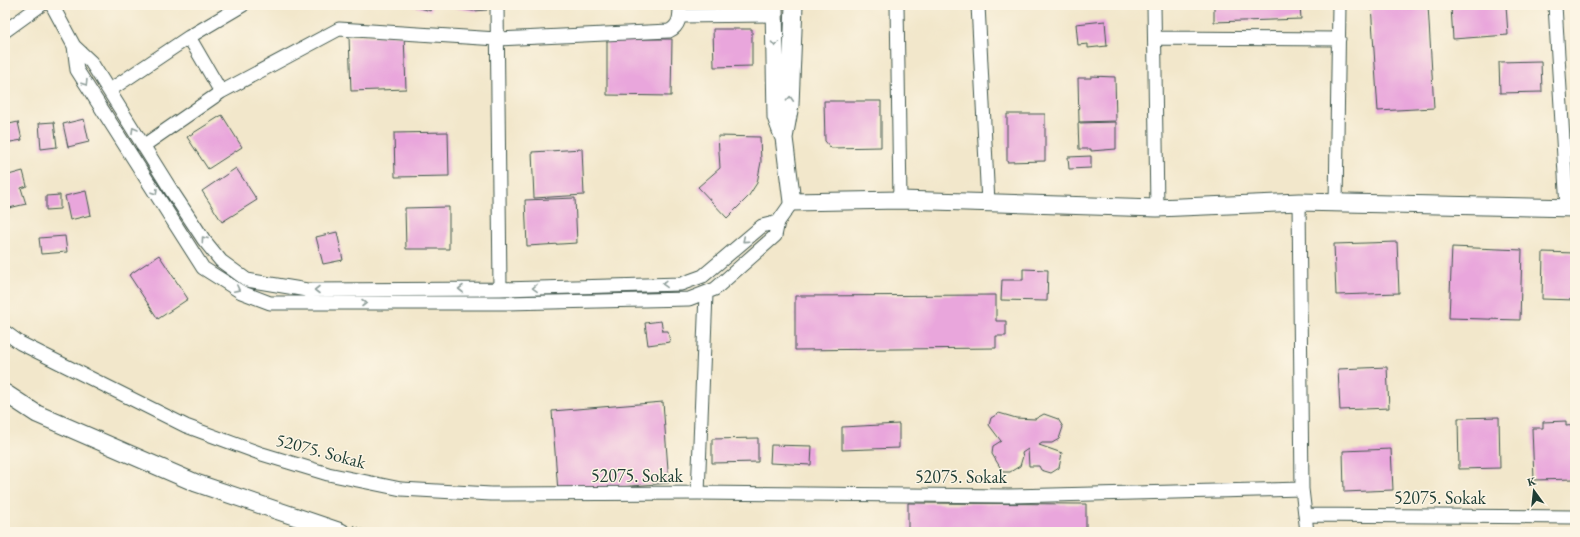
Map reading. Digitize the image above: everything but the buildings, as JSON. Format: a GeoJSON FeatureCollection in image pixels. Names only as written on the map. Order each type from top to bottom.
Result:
{"type":"FeatureCollection","features":[{"type":"Feature","properties":{"kind":"street"},"geometry":{"type":"LineString","coordinates":[[5,31],[41,5]]}},
{"type":"Feature","properties":{"kind":"street"},"geometry":{"type":"LineString","coordinates":[[52,5],[74,46],[91,62],[110,90],[143,146],[204,240],[221,260],[247,280],[307,290],[500,289],[681,284],[703,276],[762,226],[778,222]]}},
{"type":"Feature","properties":{"kind":"street"},"geometry":{"type":"LineString","coordinates":[[110,90],[189,37],[243,5]]}},
{"type":"Feature","properties":{"kind":"street"},"geometry":{"type":"LineString","coordinates":[[498,5],[497,39],[500,289]]}},
{"type":"Feature","properties":{"kind":"street"},"geometry":{"type":"LineString","coordinates":[[784,138],[790,105],[794,5]]}},
{"type":"Feature","properties":{"kind":"street"},"geometry":{"type":"LineString","coordinates":[[897,5],[900,200]]}},
{"type":"Feature","properties":{"kind":"street"},"geometry":{"type":"LineString","coordinates":[[978,5],[988,203]]}},
{"type":"Feature","properties":{"kind":"street"},"geometry":{"type":"LineString","coordinates":[[1154,5],[1157,208]]}},
{"type":"Feature","properties":{"kind":"street"},"geometry":{"type":"LineString","coordinates":[[1336,203],[1339,5]]}},
{"type":"Feature","properties":{"kind":"street"},"geometry":{"type":"LineString","coordinates":[[792,202],[900,200],[1157,208],[1299,202],[1571,208],[1555,5]]}},
{"type":"Feature","properties":{"kind":"street"},"geometry":{"type":"LineString","coordinates":[[74,46],[77,70],[203,268],[227,284],[255,298],[270,303],[506,303],[680,300],[706,294],[724,283],[776,236],[778,222],[792,202],[784,138],[776,117],[774,10],[680,10],[678,24],[669,31],[497,39],[339,29],[221,92],[143,146]]}},
{"type":"Feature","properties":{"kind":"street"},"geometry":{"type":"LineString","coordinates":[[189,37],[221,92]]}},
{"type":"Feature","properties":{"kind":"street"},"geometry":{"type":"LineString","coordinates":[[1155,38],[1339,39]]}},
{"type":"Feature","properties":{"kind":"street"},"geometry":{"type":"LineString","coordinates":[[1299,202],[1302,489],[1307,532]]}},
{"type":"Feature","properties":{"kind":"street"},"geometry":{"type":"LineString","coordinates":[[698,493],[706,294]]}},
{"type":"Feature","properties":{"kind":"street","name":"52075. Sokak"},"geometry":{"type":"LineString","coordinates":[[5,332],[20,343],[186,426],[262,454],[328,474],[401,489],[491,494],[698,493],[1008,496],[1302,489]]}},
{"type":"Feature","properties":{"kind":"street"},"geometry":{"type":"LineString","coordinates":[[5,393],[37,414],[196,483],[341,532]]}},
{"type":"Feature","properties":{"kind":"street","name":"52075. Sokak"},"geometry":{"type":"LineString","coordinates":[[1306,515],[1575,517]]}}]}
